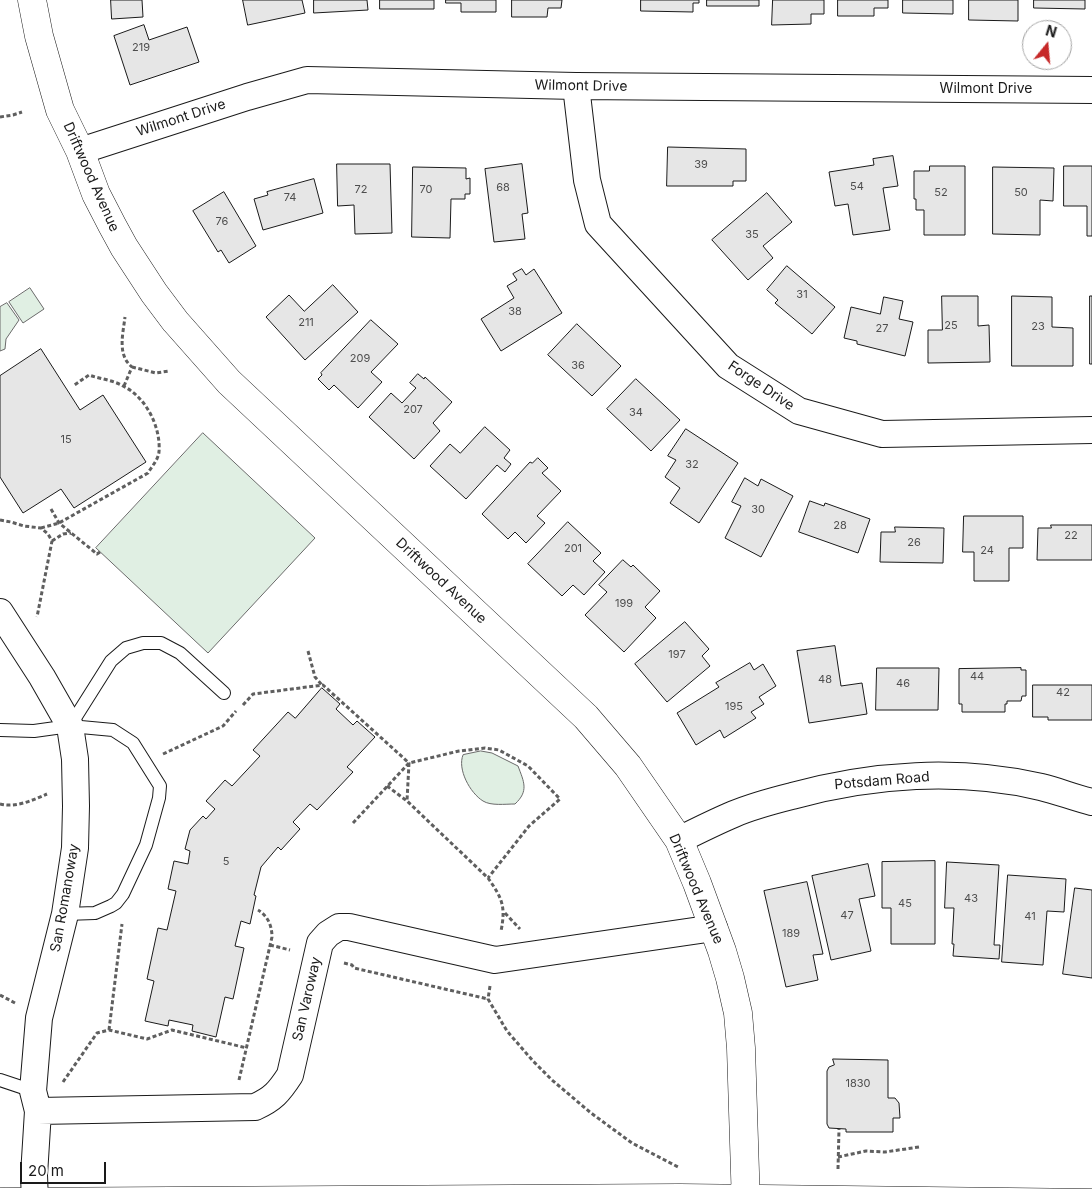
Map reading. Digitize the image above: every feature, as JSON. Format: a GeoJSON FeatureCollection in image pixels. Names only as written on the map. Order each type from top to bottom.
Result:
{"type":"FeatureCollection","features":[{"type":"Feature","properties":{"kind":"street","name":"Driftwood Avenue"},"geometry":{"type":"LineString","coordinates":[[32,0],[39,36],[60,110],[80,151],[96,194],[116,233],[154,293],[175,321],[229,382],[586,717],[628,766],[679,840],[714,928],[730,978],[738,1013],[742,1048],[746,1202]]}},
{"type":"Feature","properties":{"kind":"street","name":"Wilmont Drive"},"geometry":{"type":"LineString","coordinates":[[80,151],[247,97],[307,80],[576,86],[1092,90]]}},
{"type":"Feature","properties":{"kind":"street","name":"Forge Drive"},"geometry":{"type":"LineString","coordinates":[[576,86],[587,180],[598,224],[728,366],[799,412],[882,434],[1092,430]]}},
{"type":"Feature","properties":{"kind":"street","name":"San Romanoway"},"geometry":{"type":"LineString","coordinates":[[0,612],[42,677],[70,726],[75,759],[75,848],[64,914],[39,1018],[43,1104],[34,1176],[35,1202]]}},
{"type":"Feature","properties":{"kind":"street","name":"Potsdam Road"},"geometry":{"type":"LineString","coordinates":[[679,840],[735,814],[769,802],[838,784],[867,780],[905,777],[969,777],[1041,787],[1092,802]]}},
{"type":"Feature","properties":{"kind":"street","name":"San Varoway"},"geometry":{"type":"LineString","coordinates":[[43,1104],[232,1108],[254,1107],[269,1101],[279,1092],[290,1075],[320,943],[328,934],[339,928],[362,929],[495,960],[714,928]]}},
{"type":"Feature","properties":{"kind":"street"},"geometry":{"type":"LineString","coordinates":[[0,1202],[680,1198],[746,1202],[1092,1203]]}},
{"type":"Feature","properties":{"kind":"lane"},"geometry":{"type":"LineString","coordinates":[[70,726],[111,661],[126,648],[143,643],[161,643],[180,653],[224,693]]}},
{"type":"Feature","properties":{"kind":"lane"},"geometry":{"type":"LineString","coordinates":[[0,730],[34,731],[70,726],[113,730],[133,744],[160,786],[146,845],[123,894],[111,906],[95,913],[64,914]]}},
{"type":"Feature","properties":{"kind":"lane"},"geometry":{"type":"LineString","coordinates":[[0,1080],[43,1104]]}},
{"type":"Feature","properties":{"kind":"path"},"geometry":{"type":"LineString","coordinates":[[0,117],[22,112]]}},
{"type":"Feature","properties":{"kind":"path"},"geometry":{"type":"LineString","coordinates":[[125,317],[121,345],[127,363],[132,367],[156,373],[169,371]]}},
{"type":"Feature","properties":{"kind":"path"},"geometry":{"type":"LineString","coordinates":[[124,386],[132,367]]}},
{"type":"Feature","properties":{"kind":"path"},"geometry":{"type":"LineString","coordinates":[[0,520],[41,528],[59,523],[148,473],[156,461],[159,453],[156,427],[139,398],[124,386],[89,375],[74,386]]}},
{"type":"Feature","properties":{"kind":"path"},"geometry":{"type":"LineString","coordinates":[[51,509],[59,523],[97,554],[100,552]]}},
{"type":"Feature","properties":{"kind":"path"},"geometry":{"type":"LineString","coordinates":[[35,625],[52,541],[41,528]]}},
{"type":"Feature","properties":{"kind":"path"},"geometry":{"type":"LineString","coordinates":[[52,541],[63,534],[72,533]]}},
{"type":"Feature","properties":{"kind":"path"},"geometry":{"type":"LineString","coordinates":[[308,651],[315,677],[409,763]]}},
{"type":"Feature","properties":{"kind":"path"},"geometry":{"type":"LineString","coordinates":[[162,754],[222,726],[253,694],[323,685]]}},
{"type":"Feature","properties":{"kind":"path"},"geometry":{"type":"LineString","coordinates":[[353,823],[409,763],[459,751],[485,748],[499,750],[528,766],[560,800],[529,826],[488,878]]}},
{"type":"Feature","properties":{"kind":"path"},"geometry":{"type":"LineString","coordinates":[[407,801],[409,763]]}},
{"type":"Feature","properties":{"kind":"path"},"geometry":{"type":"LineString","coordinates":[[0,804],[27,803],[54,792]]}},
{"type":"Feature","properties":{"kind":"path"},"geometry":{"type":"LineString","coordinates":[[232,1108],[272,930],[269,921],[258,910]]}},
{"type":"Feature","properties":{"kind":"path"},"geometry":{"type":"LineString","coordinates":[[109,1030],[122,924]]}},
{"type":"Feature","properties":{"kind":"path"},"geometry":{"type":"LineString","coordinates":[[270,945],[293,951]]}},
{"type":"Feature","properties":{"kind":"path"},"geometry":{"type":"LineString","coordinates":[[338,962],[352,965],[354,968],[488,999]]}},
{"type":"Feature","properties":{"kind":"path"},"geometry":{"type":"LineString","coordinates":[[0,995],[22,1007]]}},
{"type":"Feature","properties":{"kind":"path"},"geometry":{"type":"LineString","coordinates":[[43,1104],[60,1086],[97,1033],[109,1030],[147,1038],[172,1030],[247,1048]]}},
{"type":"Feature","properties":{"kind":"path"},"geometry":{"type":"LineString","coordinates":[[838,1169],[839,1129]]}},
{"type":"Feature","properties":{"kind":"path"},"geometry":{"type":"LineString","coordinates":[[838,1157],[866,1151],[885,1152],[919,1147]]}},
{"type":"Feature","properties":{"kind":"green space"},"geometry":{"type":"Polygon","coordinates":[[[30,288],[44,309],[23,323],[9,302],[30,288]]]}},
{"type":"Feature","properties":{"kind":"green space"},"geometry":{"type":"Polygon","coordinates":[[[7,303],[19,320],[6,339],[5,349],[0,351],[0,307],[7,303]]]}},
{"type":"Feature","properties":{"kind":"green space"},"geometry":{"type":"Polygon","coordinates":[[[203,433],[315,538],[208,653],[96,548],[203,433]]]}},
{"type":"Feature","properties":{"kind":"green space"},"geometry":{"type":"Polygon","coordinates":[[[481,751],[492,753],[518,766],[524,790],[515,804],[486,803],[469,787],[463,774],[463,755],[481,751]]]}},
{"type":"Feature","properties":{"kind":"building"},"geometry":{"type":"Polygon","coordinates":[[[111,0],[142,0],[143,17],[112,19],[111,0]]]}},
{"type":"Feature","properties":{"kind":"building"},"geometry":{"type":"Polygon","coordinates":[[[243,0],[302,0],[305,13],[248,25],[243,0]]]}},
{"type":"Feature","properties":{"kind":"building"},"geometry":{"type":"Polygon","coordinates":[[[314,0],[367,0],[368,10],[314,13],[314,0]]]}},
{"type":"Feature","properties":{"kind":"building"},"geometry":{"type":"Polygon","coordinates":[[[380,0],[434,0],[434,9],[380,9],[380,0]]]}},
{"type":"Feature","properties":{"kind":"building"},"geometry":{"type":"Polygon","coordinates":[[[446,0],[496,0],[496,12],[461,12],[461,3],[446,3],[446,0]]]}},
{"type":"Feature","properties":{"kind":"building"},"geometry":{"type":"Polygon","coordinates":[[[512,0],[562,0],[561,8],[548,8],[547,17],[512,17],[512,0]]]}},
{"type":"Feature","properties":{"kind":"building"},"geometry":{"type":"Polygon","coordinates":[[[641,0],[699,0],[699,3],[693,3],[693,12],[641,11],[641,0]]]}},
{"type":"Feature","properties":{"kind":"building"},"geometry":{"type":"Polygon","coordinates":[[[707,0],[759,0],[759,6],[707,6],[707,0]]]}},
{"type":"Feature","properties":{"kind":"building"},"geometry":{"type":"Polygon","coordinates":[[[773,0],[824,0],[824,14],[811,14],[811,24],[772,25],[773,0]]]}},
{"type":"Feature","properties":{"kind":"building"},"geometry":{"type":"Polygon","coordinates":[[[838,0],[888,0],[888,8],[874,8],[874,16],[838,16],[838,0]]]}},
{"type":"Feature","properties":{"kind":"building"},"geometry":{"type":"Polygon","coordinates":[[[903,0],[953,0],[953,14],[903,13],[903,0]]]}},
{"type":"Feature","properties":{"kind":"building"},"geometry":{"type":"Polygon","coordinates":[[[969,0],[1018,0],[1018,21],[969,20],[969,0]]]}},
{"type":"Feature","properties":{"kind":"building"},"geometry":{"type":"Polygon","coordinates":[[[1034,0],[1085,0],[1085,9],[1034,8],[1034,0]]]}},
{"type":"Feature","properties":{"kind":"building"},"geometry":{"type":"Polygon","coordinates":[[[144,25],[149,40],[187,27],[199,62],[130,85],[114,36],[144,25]]]}},
{"type":"Feature","properties":{"kind":"building"},"geometry":{"type":"Polygon","coordinates":[[[668,147],[746,149],[746,181],[733,181],[733,186],[667,186],[668,147]]]}},
{"type":"Feature","properties":{"kind":"building"},"geometry":{"type":"Polygon","coordinates":[[[893,156],[898,186],[883,188],[890,230],[853,235],[848,204],[835,206],[829,172],[874,165],[873,159],[893,156]]]}},
{"type":"Feature","properties":{"kind":"building"},"geometry":{"type":"Polygon","coordinates":[[[337,164],[390,164],[392,233],[355,234],[354,205],[338,206],[337,164]]]}},
{"type":"Feature","properties":{"kind":"building"},"geometry":{"type":"Polygon","coordinates":[[[522,164],[528,213],[522,214],[525,239],[494,242],[485,169],[522,164]]]}},
{"type":"Feature","properties":{"kind":"building"},"geometry":{"type":"Polygon","coordinates":[[[930,166],[965,166],[965,235],[924,235],[924,210],[916,210],[916,199],[914,199],[914,171],[929,171],[930,166]]]}},
{"type":"Feature","properties":{"kind":"building"},"geometry":{"type":"Polygon","coordinates":[[[1064,166],[1092,166],[1092,236],[1087,236],[1087,206],[1064,206],[1064,166]]]}},
{"type":"Feature","properties":{"kind":"building"},"geometry":{"type":"Polygon","coordinates":[[[413,167],[466,168],[466,179],[470,178],[470,194],[465,194],[465,199],[451,199],[450,238],[412,237],[413,167]]]}},
{"type":"Feature","properties":{"kind":"building"},"geometry":{"type":"Polygon","coordinates":[[[993,167],[1054,168],[1053,201],[1040,200],[1040,235],[993,234],[993,167]]]}},
{"type":"Feature","properties":{"kind":"building"},"geometry":{"type":"Polygon","coordinates":[[[314,179],[323,213],[263,230],[254,199],[268,195],[267,192],[314,179]]]}},
{"type":"Feature","properties":{"kind":"building"},"geometry":{"type":"Polygon","coordinates":[[[224,192],[256,246],[229,263],[221,250],[218,252],[193,211],[224,192]]]}},
{"type":"Feature","properties":{"kind":"building"},"geometry":{"type":"Polygon","coordinates":[[[767,193],[792,222],[763,246],[773,258],[748,280],[712,240],[767,193]]]}},
{"type":"Feature","properties":{"kind":"building"},"geometry":{"type":"Polygon","coordinates":[[[787,266],[835,307],[812,334],[775,303],[778,300],[767,290],[787,266]]]}},
{"type":"Feature","properties":{"kind":"building"},"geometry":{"type":"Polygon","coordinates":[[[522,269],[526,275],[534,269],[562,313],[501,351],[481,319],[514,298],[507,286],[517,280],[513,274],[522,269]]]}},
{"type":"Feature","properties":{"kind":"building"},"geometry":{"type":"Polygon","coordinates":[[[333,285],[358,312],[305,360],[266,317],[289,295],[304,311],[333,285]]]}},
{"type":"Feature","properties":{"kind":"building"},"geometry":{"type":"Polygon","coordinates":[[[942,296],[978,296],[978,326],[989,325],[990,362],[928,363],[928,330],[942,330],[942,296]]]}},
{"type":"Feature","properties":{"kind":"building"},"geometry":{"type":"Polygon","coordinates":[[[1012,296],[1052,297],[1052,327],[1073,328],[1073,366],[1012,366],[1012,296]]]}},
{"type":"Feature","properties":{"kind":"building"},"geometry":{"type":"Polygon","coordinates":[[[1090,296],[1092,296],[1092,364],[1090,364],[1090,296]]]}},
{"type":"Feature","properties":{"kind":"building"},"geometry":{"type":"Polygon","coordinates":[[[884,297],[903,301],[899,319],[913,322],[905,356],[857,344],[857,341],[844,338],[851,307],[880,314],[884,297]]]}},
{"type":"Feature","properties":{"kind":"building"},"geometry":{"type":"Polygon","coordinates":[[[371,320],[398,344],[371,372],[382,382],[358,408],[334,385],[329,390],[318,379],[322,375],[321,373],[371,320]]]}},
{"type":"Feature","properties":{"kind":"building"},"geometry":{"type":"Polygon","coordinates":[[[577,324],[621,366],[592,396],[548,355],[577,324]]]}},
{"type":"Feature","properties":{"kind":"building"},"geometry":{"type":"Polygon","coordinates":[[[41,349],[80,410],[103,395],[146,462],[74,508],[61,489],[23,513],[0,477],[0,376],[41,349]]]}},
{"type":"Feature","properties":{"kind":"building"},"geometry":{"type":"Polygon","coordinates":[[[418,374],[424,379],[425,377],[452,402],[433,423],[440,431],[414,459],[369,417],[391,393],[402,403],[416,388],[410,383],[418,374]]]}},
{"type":"Feature","properties":{"kind":"building"},"geometry":{"type":"Polygon","coordinates":[[[636,379],[680,420],[651,451],[607,409],[636,379]]]}},
{"type":"Feature","properties":{"kind":"building"},"geometry":{"type":"Polygon","coordinates":[[[485,427],[510,450],[504,458],[511,464],[505,472],[497,465],[466,499],[430,466],[450,444],[460,453],[485,427]]]}},
{"type":"Feature","properties":{"kind":"building"},"geometry":{"type":"Polygon","coordinates":[[[686,429],[738,463],[699,523],[670,503],[680,488],[665,477],[676,460],[668,456],[686,429]]]}},
{"type":"Feature","properties":{"kind":"building"},"geometry":{"type":"Polygon","coordinates":[[[538,458],[548,468],[542,473],[561,491],[537,516],[545,523],[526,543],[515,532],[508,539],[482,514],[530,462],[532,463],[538,458]]]}},
{"type":"Feature","properties":{"kind":"building"},"geometry":{"type":"Polygon","coordinates":[[[745,478],[758,486],[761,479],[793,496],[761,557],[725,538],[741,506],[732,502],[745,478]]]}},
{"type":"Feature","properties":{"kind":"building"},"geometry":{"type":"Polygon","coordinates":[[[810,501],[824,506],[825,503],[870,519],[858,553],[799,532],[810,501]]]}},
{"type":"Feature","properties":{"kind":"building"},"geometry":{"type":"Polygon","coordinates":[[[964,516],[1023,516],[1023,548],[1009,548],[1009,581],[974,581],[974,552],[963,552],[964,516]]]}},
{"type":"Feature","properties":{"kind":"building"},"geometry":{"type":"Polygon","coordinates":[[[568,522],[601,553],[593,561],[605,572],[584,595],[573,585],[562,596],[528,564],[568,522]]]}},
{"type":"Feature","properties":{"kind":"building"},"geometry":{"type":"Polygon","coordinates":[[[1051,525],[1092,525],[1092,560],[1037,560],[1038,528],[1051,528],[1051,525]]]}},
{"type":"Feature","properties":{"kind":"building"},"geometry":{"type":"Polygon","coordinates":[[[895,527],[944,528],[943,563],[880,562],[881,532],[895,532],[895,527]]]}},
{"type":"Feature","properties":{"kind":"building"},"geometry":{"type":"Polygon","coordinates":[[[623,560],[631,567],[633,565],[660,591],[645,607],[656,618],[624,652],[585,615],[607,592],[599,585],[623,560]]]}},
{"type":"Feature","properties":{"kind":"building"},"geometry":{"type":"Polygon","coordinates":[[[685,622],[709,649],[702,656],[710,666],[667,702],[635,664],[685,622]]]}},
{"type":"Feature","properties":{"kind":"building"},"geometry":{"type":"Polygon","coordinates":[[[835,646],[841,686],[862,683],[867,714],[809,723],[797,651],[835,646]]]}},
{"type":"Feature","properties":{"kind":"building"},"geometry":{"type":"Polygon","coordinates":[[[750,663],[754,670],[763,664],[776,686],[759,697],[764,704],[751,712],[756,718],[724,738],[720,730],[696,745],[677,713],[719,687],[716,683],[750,663]]]}},
{"type":"Feature","properties":{"kind":"building"},"geometry":{"type":"Polygon","coordinates":[[[877,668],[939,668],[938,710],[876,710],[877,668]]]}},
{"type":"Feature","properties":{"kind":"building"},"geometry":{"type":"Polygon","coordinates":[[[1021,668],[1021,670],[1026,670],[1026,696],[1022,696],[1021,701],[1007,701],[1005,712],[962,712],[962,704],[959,704],[959,669],[1021,668]]]}},
{"type":"Feature","properties":{"kind":"building"},"geometry":{"type":"Polygon","coordinates":[[[1033,685],[1092,685],[1092,720],[1048,720],[1048,717],[1033,717],[1033,685]]]}},
{"type":"Feature","properties":{"kind":"building"},"geometry":{"type":"Polygon","coordinates":[[[322,688],[340,704],[336,709],[353,725],[357,721],[375,737],[347,767],[353,772],[317,810],[310,804],[293,822],[300,829],[281,850],[278,847],[261,867],[254,895],[256,896],[250,924],[241,921],[235,946],[244,948],[233,999],[225,997],[216,1037],[192,1031],[193,1025],[169,1020],[168,1026],[145,1021],[154,981],[147,979],[158,928],[167,930],[176,891],[168,889],[174,861],[188,864],[190,851],[185,849],[190,830],[203,816],[206,819],[215,809],[206,801],[225,780],[232,786],[260,756],[253,750],[288,712],[295,718],[322,688]]]}},
{"type":"Feature","properties":{"kind":"building"},"geometry":{"type":"Polygon","coordinates":[[[935,861],[935,944],[891,944],[891,908],[882,908],[882,862],[935,861]]]}},
{"type":"Feature","properties":{"kind":"building"},"geometry":{"type":"Polygon","coordinates":[[[947,862],[999,865],[994,945],[1000,945],[999,959],[953,956],[954,908],[945,908],[947,862]]]}},
{"type":"Feature","properties":{"kind":"building"},"geometry":{"type":"Polygon","coordinates":[[[868,864],[875,896],[859,899],[871,951],[831,960],[812,876],[868,864]]]}},
{"type":"Feature","properties":{"kind":"building"},"geometry":{"type":"Polygon","coordinates":[[[1008,875],[1066,879],[1064,912],[1047,911],[1043,965],[1002,962],[1008,875]]]}},
{"type":"Feature","properties":{"kind":"building"},"geometry":{"type":"Polygon","coordinates":[[[807,882],[823,954],[813,955],[818,980],[786,987],[764,891],[807,882]]]}},
{"type":"Feature","properties":{"kind":"building"},"geometry":{"type":"Polygon","coordinates":[[[1075,888],[1092,890],[1092,978],[1063,974],[1075,888]]]}},
{"type":"Feature","properties":{"kind":"building"},"geometry":{"type":"Polygon","coordinates":[[[833,1059],[888,1060],[888,1098],[895,1098],[899,1103],[900,1118],[893,1118],[893,1132],[846,1132],[846,1129],[829,1128],[827,1124],[827,1071],[829,1067],[834,1065],[833,1059]]]}}]}
